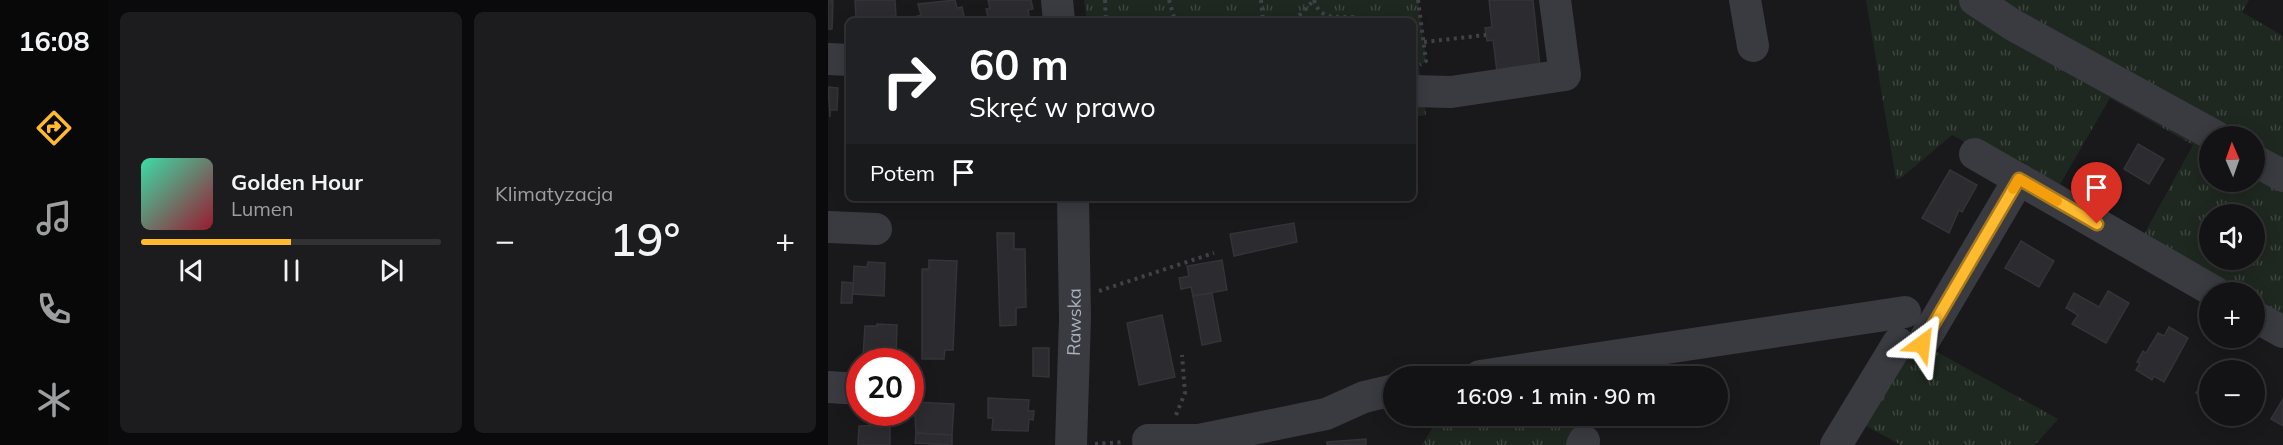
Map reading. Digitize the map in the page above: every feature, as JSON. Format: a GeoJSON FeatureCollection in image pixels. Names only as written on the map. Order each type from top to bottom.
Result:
{"type":"FeatureCollection","features":[{"type":"Feature","properties":{"kind":"street"},"geometry":{"type":"LineString","coordinates":[[1057,0],[1059,18]]}},
{"type":"Feature","properties":{"kind":"street"},"geometry":{"type":"LineString","coordinates":[[1416,78],[1451,92],[1565,75],[1555,0]]}},
{"type":"Feature","properties":{"kind":"street"},"geometry":{"type":"LineString","coordinates":[[1745,0],[1753,46]]}},
{"type":"Feature","properties":{"kind":"street"},"geometry":{"type":"LineString","coordinates":[[1975,0],[2013,26],[2199,127]]}},
{"type":"Feature","properties":{"kind":"street"},"geometry":{"type":"LineString","coordinates":[[828,59],[846,60]]}},
{"type":"Feature","properties":{"kind":"street"},"geometry":{"type":"LineString","coordinates":[[1976,154],[2199,283]]}},
{"type":"Feature","properties":{"kind":"street"},"geometry":{"type":"LineString","coordinates":[[2265,166],[2283,176]]}},
{"type":"Feature","properties":{"kind":"street"},"geometry":{"type":"LineString","coordinates":[[1836,445],[1910,344],[2019,179]]}},
{"type":"Feature","properties":{"kind":"street","name":"Rawska"},"geometry":{"type":"LineString","coordinates":[[1071,445],[1075,296],[1073,201]]}},
{"type":"Feature","properties":{"kind":"street"},"geometry":{"type":"LineString","coordinates":[[828,227],[876,230]]}},
{"type":"Feature","properties":{"kind":"street"},"geometry":{"type":"LineString","coordinates":[[1546,366],[1905,312]]}},
{"type":"Feature","properties":{"kind":"street"},"geometry":{"type":"LineString","coordinates":[[2265,322],[2283,332]]}},
{"type":"Feature","properties":{"kind":"street"},"geometry":{"type":"LineString","coordinates":[[828,387],[846,388]]}},
{"type":"Feature","properties":{"kind":"street"},"geometry":{"type":"LineString","coordinates":[[1148,440],[1199,440],[1326,414],[1364,397],[1383,393]]}},
{"type":"Feature","properties":{"kind":"path"},"geometry":{"type":"LineString","coordinates":[[1106,0],[1106,18]]}},
{"type":"Feature","properties":{"kind":"path"},"geometry":{"type":"LineString","coordinates":[[1169,0],[1174,18]]}},
{"type":"Feature","properties":{"kind":"path"},"geometry":{"type":"LineString","coordinates":[[1261,0],[1263,18]]}},
{"type":"Feature","properties":{"kind":"path"},"geometry":{"type":"LineString","coordinates":[[1297,18],[1314,0],[1317,10],[1328,17],[1355,18]]}},
{"type":"Feature","properties":{"kind":"path"},"geometry":{"type":"LineString","coordinates":[[1416,78],[1426,61],[1418,0]]}},
{"type":"Feature","properties":{"kind":"path"},"geometry":{"type":"LineString","coordinates":[[1424,42],[1486,34]]}},
{"type":"Feature","properties":{"kind":"path"},"geometry":{"type":"LineString","coordinates":[[1075,296],[1106,290],[1214,253]]}},
{"type":"Feature","properties":{"kind":"path"},"geometry":{"type":"LineString","coordinates":[[1087,444],[1148,440],[1180,408],[1185,382],[1182,356]]}},
{"type":"Feature","properties":{"kind":"green space"},"geometry":{"type":"Polygon","coordinates":[[[1084,0],[1418,0],[1426,61],[1419,66],[1426,115],[1416,117],[1416,18],[1087,18],[1084,0]]]}},
{"type":"Feature","properties":{"kind":"green space"},"geometry":{"type":"Polygon","coordinates":[[[1866,0],[2249,0],[2242,12],[2283,36],[2283,321],[2265,310],[2265,282],[2218,282],[2142,238],[2193,145],[2110,98],[2056,191],[1952,135],[1901,178],[1896,179],[1866,0]]]}},
{"type":"Feature","properties":{"kind":"green space"},"geometry":{"type":"Polygon","coordinates":[[[1910,337],[2058,419],[2035,445],[1901,445],[1859,422],[1910,337]]]}},
{"type":"Feature","properties":{"kind":"green space"},"geometry":{"type":"Polygon","coordinates":[[[1434,426],[1580,426],[1575,434],[1592,445],[1422,445],[1434,426]]]}},
{"type":"Feature","properties":{"kind":"building"},"geometry":{"type":"Polygon","coordinates":[[[855,0],[895,0],[896,16],[856,18],[855,0]]]}},
{"type":"Feature","properties":{"kind":"building"},"geometry":{"type":"Polygon","coordinates":[[[955,0],[957,8],[962,7],[964,16],[917,18],[921,15],[918,4],[955,0]]]}},
{"type":"Feature","properties":{"kind":"building"},"geometry":{"type":"Polygon","coordinates":[[[988,0],[1031,0],[1033,9],[1028,10],[1029,18],[988,18],[986,9],[990,8],[988,0]]]}},
{"type":"Feature","properties":{"kind":"building"},"geometry":{"type":"Polygon","coordinates":[[[1489,0],[1533,0],[1540,67],[1497,72],[1493,40],[1487,41],[1485,28],[1492,27],[1489,0]]]}},
{"type":"Feature","properties":{"kind":"building"},"geometry":{"type":"Polygon","coordinates":[[[828,1],[833,1],[832,29],[828,29],[828,1]]]}},
{"type":"Feature","properties":{"kind":"building"},"geometry":{"type":"Polygon","coordinates":[[[828,87],[838,88],[837,110],[830,110],[830,117],[828,87]]]}},
{"type":"Feature","properties":{"kind":"building"},"geometry":{"type":"Polygon","coordinates":[[[2138,144],[2164,159],[2149,184],[2124,169],[2138,144]]]}},
{"type":"Feature","properties":{"kind":"building"},"geometry":{"type":"Polygon","coordinates":[[[1950,170],[1977,185],[1962,212],[1959,210],[1949,233],[1922,218],[1950,170]]]}},
{"type":"Feature","properties":{"kind":"building"},"geometry":{"type":"Polygon","coordinates":[[[1294,223],[1297,242],[1234,256],[1230,234],[1294,223]]]}},
{"type":"Feature","properties":{"kind":"building"},"geometry":{"type":"Polygon","coordinates":[[[997,233],[1014,233],[1014,249],[1025,249],[1026,307],[1016,308],[1016,325],[1000,326],[997,233]]]}},
{"type":"Feature","properties":{"kind":"building"},"geometry":{"type":"Polygon","coordinates":[[[2021,241],[2054,261],[2039,287],[2005,268],[2021,241]]]}},
{"type":"Feature","properties":{"kind":"building"},"geometry":{"type":"Polygon","coordinates":[[[929,260],[957,261],[953,350],[945,350],[944,359],[924,359],[924,348],[922,348],[922,269],[929,269],[929,260]]]}},
{"type":"Feature","properties":{"kind":"building"},"geometry":{"type":"Polygon","coordinates":[[[1222,260],[1227,290],[1193,296],[1191,287],[1181,289],[1179,278],[1189,276],[1187,266],[1222,260]]]}},
{"type":"Feature","properties":{"kind":"building"},"geometry":{"type":"Polygon","coordinates":[[[868,262],[885,263],[884,296],[853,294],[854,266],[867,267],[868,262]]]}},
{"type":"Feature","properties":{"kind":"building"},"geometry":{"type":"Polygon","coordinates":[[[842,282],[853,283],[852,303],[841,303],[842,282]]]}},
{"type":"Feature","properties":{"kind":"building"},"geometry":{"type":"Polygon","coordinates":[[[2108,291],[2129,303],[2106,343],[2072,324],[2078,315],[2066,308],[2074,293],[2099,307],[2108,291]]]}},
{"type":"Feature","properties":{"kind":"building"},"geometry":{"type":"Polygon","coordinates":[[[1212,293],[1221,341],[1202,345],[1193,296],[1212,293]]]}},
{"type":"Feature","properties":{"kind":"building"},"geometry":{"type":"Polygon","coordinates":[[[1162,315],[1175,377],[1139,385],[1127,323],[1162,315]]]}},
{"type":"Feature","properties":{"kind":"building"},"geometry":{"type":"Polygon","coordinates":[[[877,324],[897,325],[896,348],[863,348],[865,326],[877,326],[877,324]]]}},
{"type":"Feature","properties":{"kind":"building"},"geometry":{"type":"Polygon","coordinates":[[[2169,327],[2188,338],[2164,382],[2154,376],[2152,380],[2136,370],[2140,363],[2137,362],[2143,351],[2146,353],[2158,333],[2164,336],[2169,327]]]}},
{"type":"Feature","properties":{"kind":"building"},"geometry":{"type":"Polygon","coordinates":[[[1033,348],[1049,348],[1049,377],[1033,376],[1033,348]]]}},
{"type":"Feature","properties":{"kind":"building"},"geometry":{"type":"Polygon","coordinates":[[[988,398],[1029,400],[1028,411],[1034,411],[1033,420],[1029,419],[1028,431],[992,430],[993,418],[988,418],[988,398]]]}},
{"type":"Feature","properties":{"kind":"building"},"geometry":{"type":"Polygon","coordinates":[[[2283,399],[2283,426],[2271,419],[2283,399]]]}},
{"type":"Feature","properties":{"kind":"building"},"geometry":{"type":"Polygon","coordinates":[[[924,402],[954,404],[952,435],[916,433],[916,426],[924,426],[924,402]]]}},
{"type":"Feature","properties":{"kind":"building"},"geometry":{"type":"Polygon","coordinates":[[[859,426],[890,426],[890,445],[858,445],[859,426]]]}},
{"type":"Feature","properties":{"kind":"building"},"geometry":{"type":"Polygon","coordinates":[[[916,433],[952,435],[952,445],[915,443],[916,433]]]}},
{"type":"Feature","properties":{"kind":"building"},"geometry":{"type":"Polygon","coordinates":[[[1366,439],[1366,445],[1327,445],[1327,442],[1366,439]]]}},
{"type":"Feature","properties":{"kind":"slow traffic"},"geometry":{"type":"LineString","coordinates":[[2013,189],[2019,179],[2057,201]]}},
{"type":"Feature","properties":{"kind":"route"},"geometry":{"type":"LineString","coordinates":[[1922,344],[2019,179],[2097,224]]}}]}
